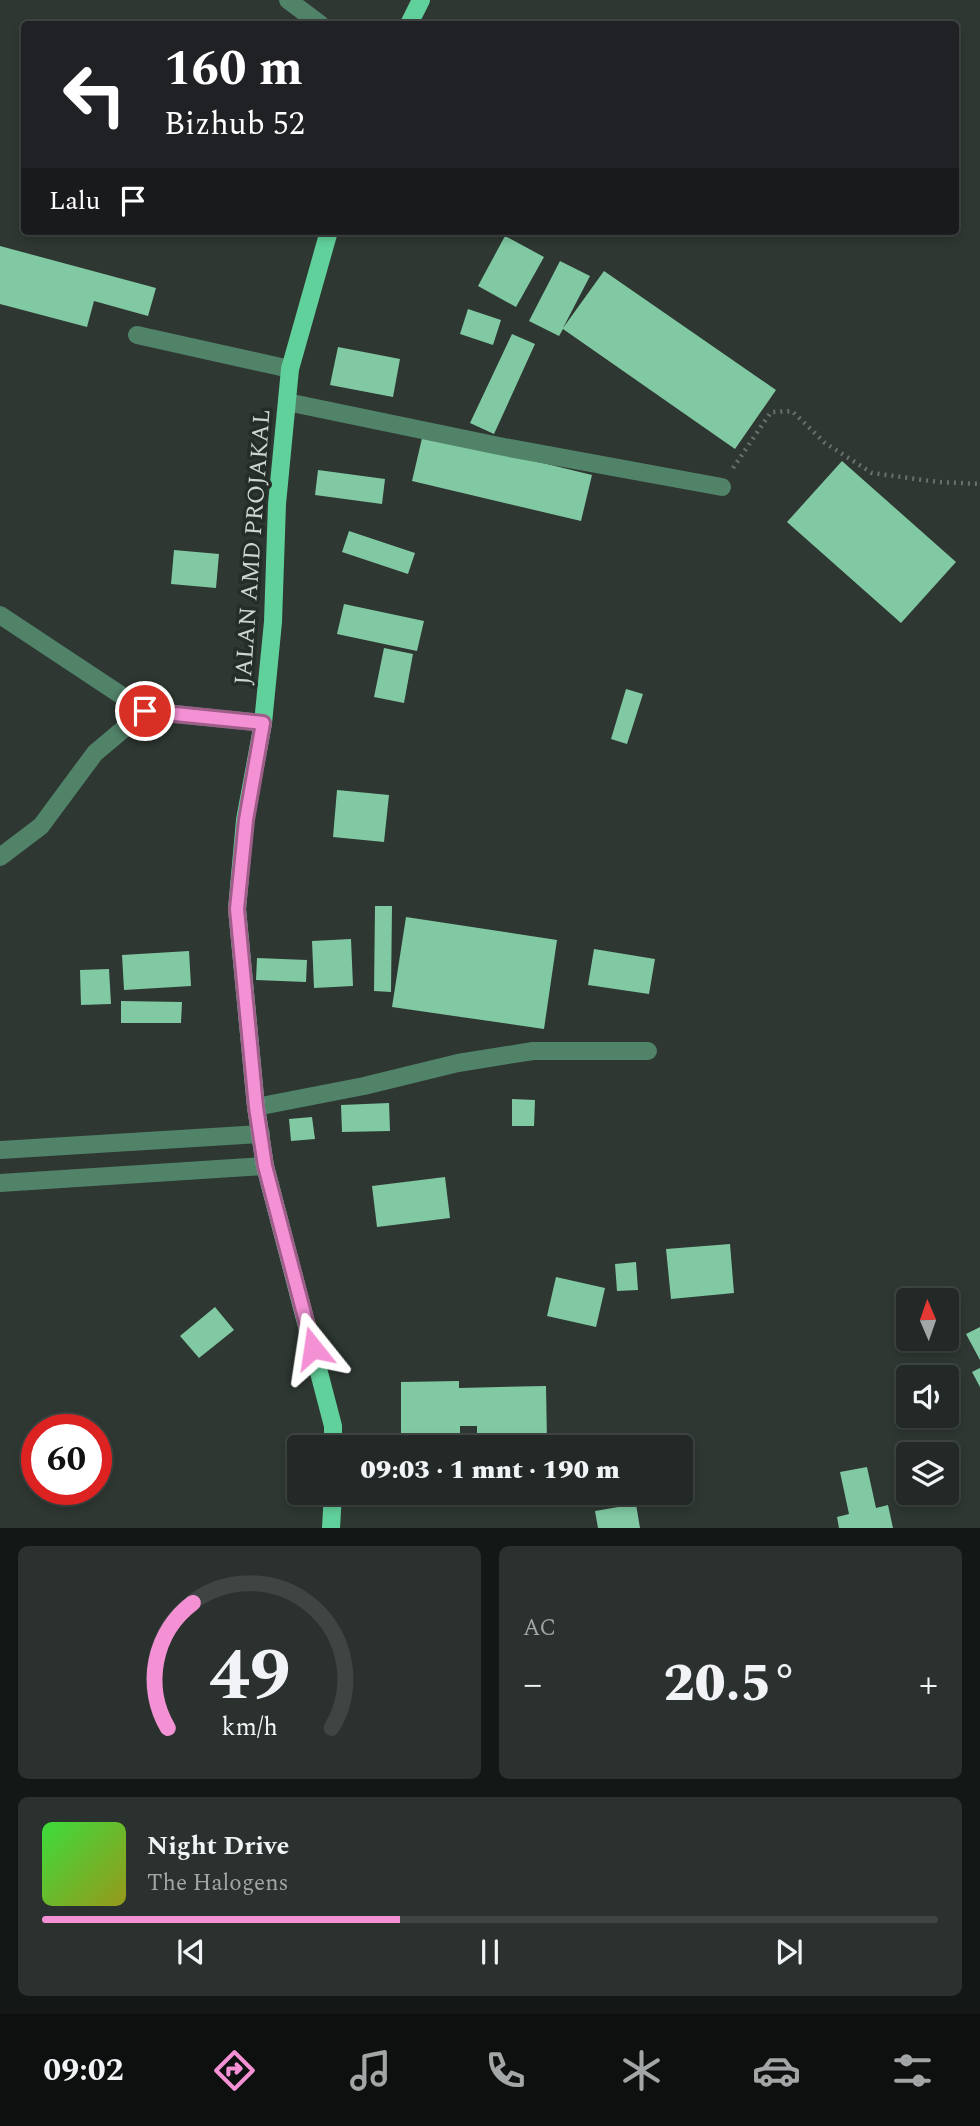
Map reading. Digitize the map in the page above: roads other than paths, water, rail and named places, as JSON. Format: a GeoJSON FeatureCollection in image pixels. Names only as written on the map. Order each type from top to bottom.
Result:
{"type":"FeatureCollection","features":[{"type":"Feature","properties":{"kind":"main road"},"geometry":{"type":"LineString","coordinates":[[410,21],[421,0]]}},
{"type":"Feature","properties":{"kind":"main road","name":"JALAN AMD PROJAKAL"},"geometry":{"type":"LineString","coordinates":[[328,235],[290,369],[276,503],[273,622],[263,723],[246,820],[237,909],[256,1107],[265,1166],[333,1426],[333,1435]]}},
{"type":"Feature","properties":{"kind":"main road"},"geometry":{"type":"LineString","coordinates":[[331,1528],[332,1505]]}},
{"type":"Feature","properties":{"kind":"street"},"geometry":{"type":"LineString","coordinates":[[288,0],[316,21]]}},
{"type":"Feature","properties":{"kind":"street"},"geometry":{"type":"LineString","coordinates":[[137,335],[290,369]]}},
{"type":"Feature","properties":{"kind":"street"},"geometry":{"type":"LineString","coordinates":[[287,402],[504,447],[722,487]]}},
{"type":"Feature","properties":{"kind":"street"},"geometry":{"type":"LineString","coordinates":[[0,615],[145,711],[263,723]]}},
{"type":"Feature","properties":{"kind":"street"},"geometry":{"type":"LineString","coordinates":[[0,857],[41,826],[95,752],[145,711]]}},
{"type":"Feature","properties":{"kind":"street"},"geometry":{"type":"LineString","coordinates":[[256,1107],[363,1086],[458,1063],[533,1051],[648,1051]]}},
{"type":"Feature","properties":{"kind":"street"},"geometry":{"type":"LineString","coordinates":[[0,1150],[261,1134]]}},
{"type":"Feature","properties":{"kind":"street"},"geometry":{"type":"LineString","coordinates":[[78,1145],[82,1177]]}},
{"type":"Feature","properties":{"kind":"street"},"geometry":{"type":"LineString","coordinates":[[0,1183],[265,1166]]}}]}
